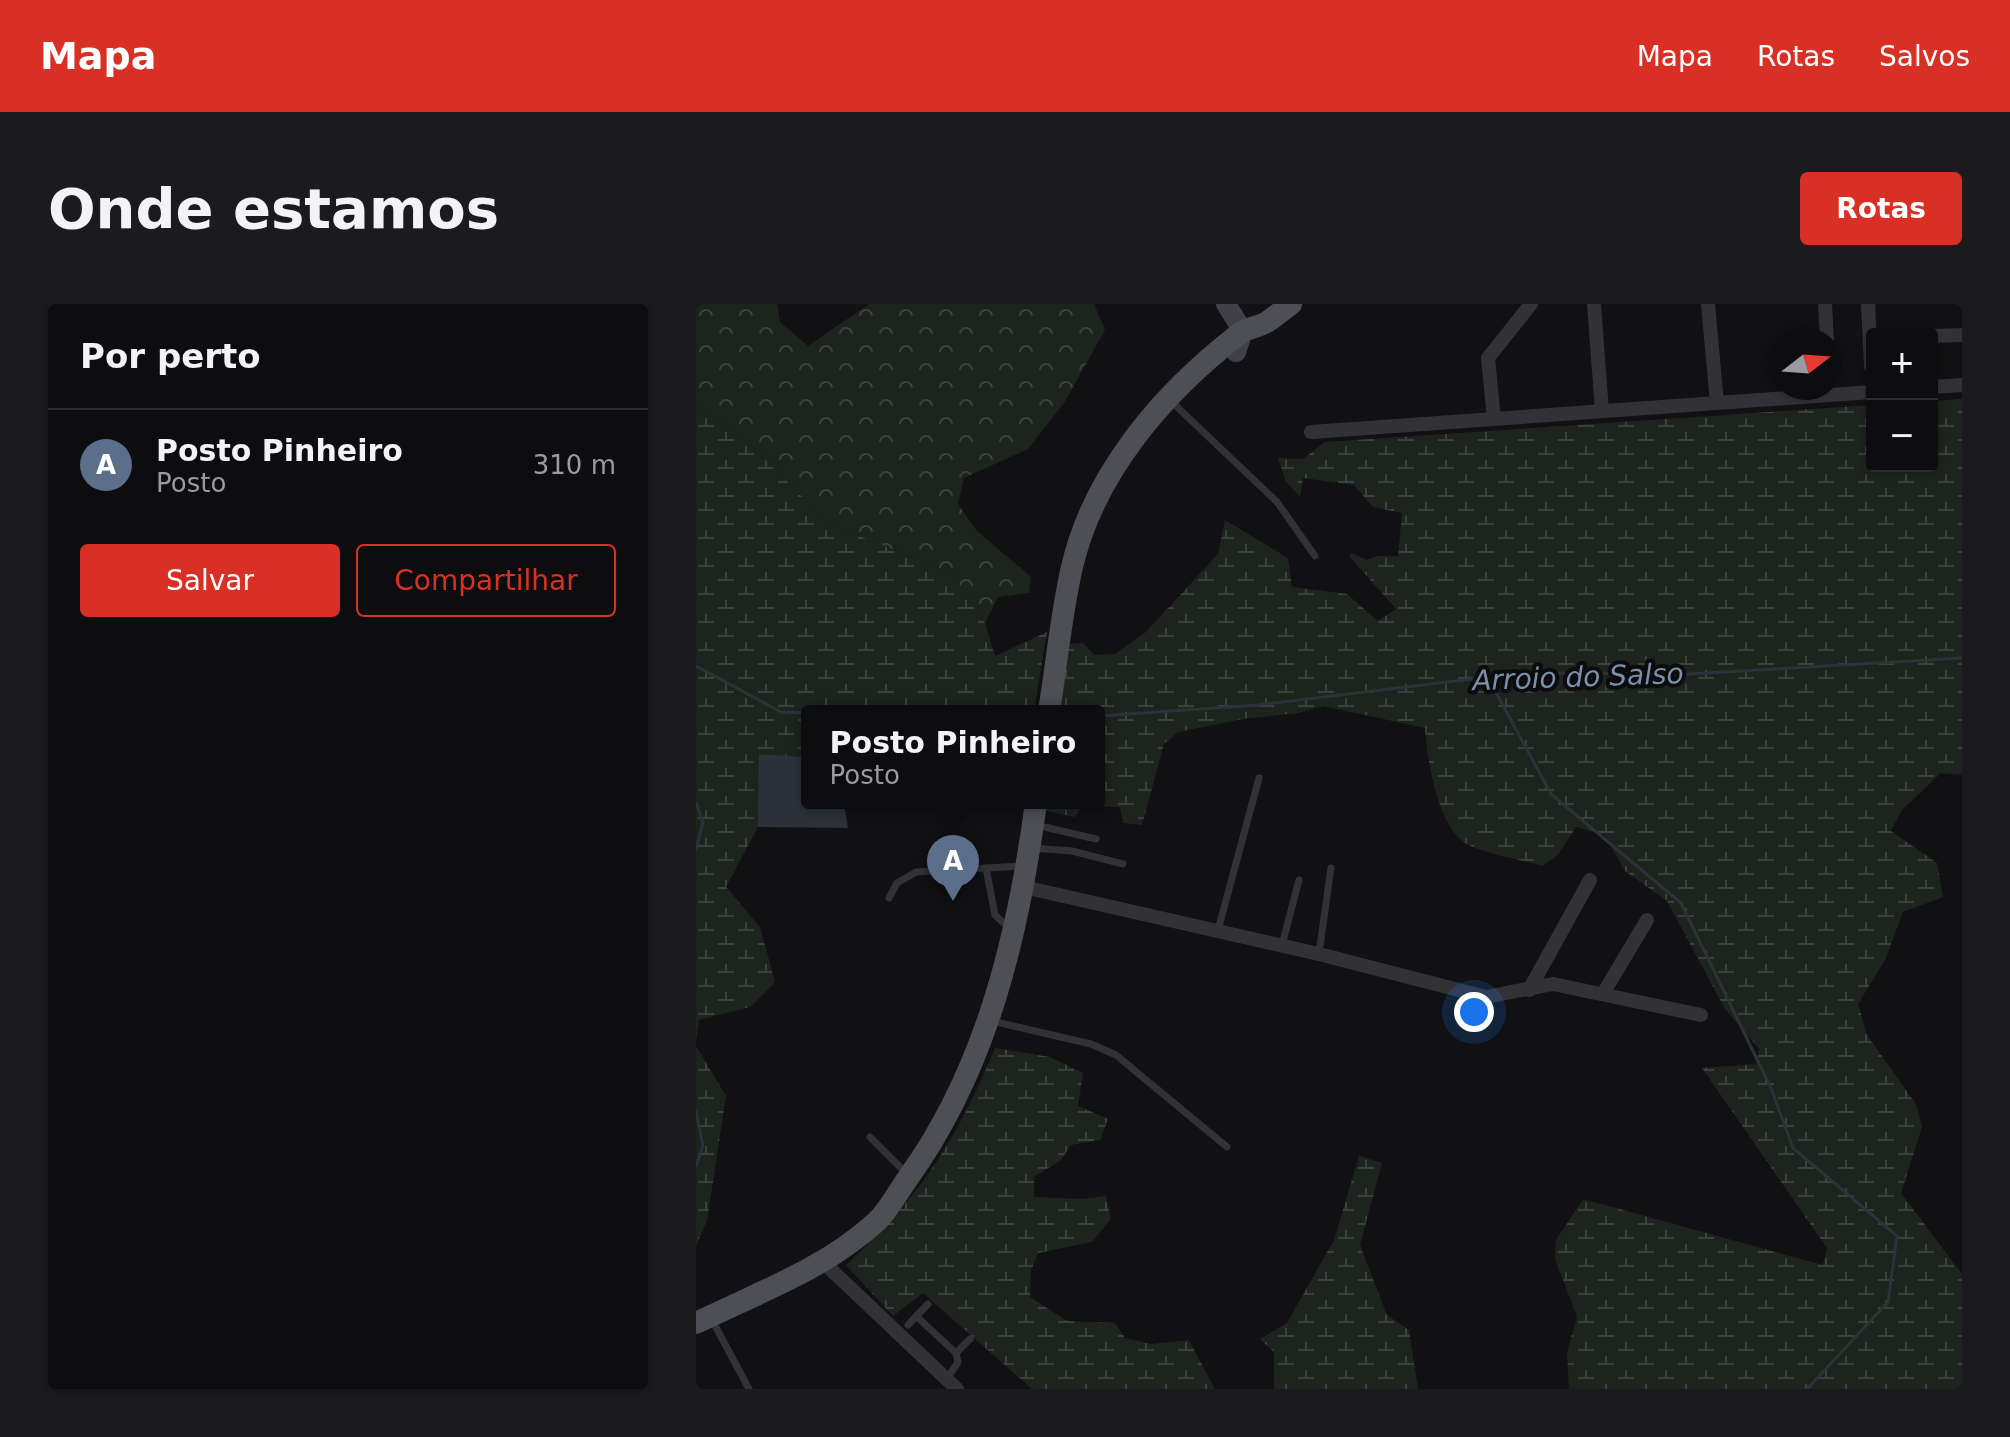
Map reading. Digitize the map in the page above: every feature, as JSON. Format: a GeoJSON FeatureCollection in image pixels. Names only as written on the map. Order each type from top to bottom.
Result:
{"type":"FeatureCollection","features":[{"type":"Feature","properties":{"kind":"main road"},"geometry":{"type":"LineString","coordinates":[[1050,705],[1072,566],[1103,490],[1121,456],[1192,372],[1291,304]]}},
{"type":"Feature","properties":{"kind":"main road"},"geometry":{"type":"LineString","coordinates":[[1149,421],[1174,404],[1239,341]]}},
{"type":"Feature","properties":{"kind":"main road"},"geometry":{"type":"LineString","coordinates":[[703,1319],[823,1262],[877,1221],[938,1137],[989,1021],[1013,932],[1034,814]]}},
{"type":"Feature","properties":{"kind":"street"},"geometry":{"type":"LineString","coordinates":[[1226,304],[1239,341]]}},
{"type":"Feature","properties":{"kind":"street"},"geometry":{"type":"LineString","coordinates":[[1494,419],[1488,358],[1531,304]]}},
{"type":"Feature","properties":{"kind":"street"},"geometry":{"type":"LineString","coordinates":[[1594,304],[1602,411]]}},
{"type":"Feature","properties":{"kind":"street"},"geometry":{"type":"LineString","coordinates":[[1708,304],[1717,403]]}},
{"type":"Feature","properties":{"kind":"street"},"geometry":{"type":"LineString","coordinates":[[1825,304],[1826,328]]}},
{"type":"Feature","properties":{"kind":"street"},"geometry":{"type":"LineString","coordinates":[[1868,304],[1870,328]]}},
{"type":"Feature","properties":{"kind":"street"},"geometry":{"type":"LineString","coordinates":[[1938,336],[1962,335]]}},
{"type":"Feature","properties":{"kind":"street"},"geometry":{"type":"LineString","coordinates":[[1938,387],[1962,385]]}},
{"type":"Feature","properties":{"kind":"street"},"geometry":{"type":"LineString","coordinates":[[1842,389],[1866,391]]}},
{"type":"Feature","properties":{"kind":"street"},"geometry":{"type":"LineString","coordinates":[[1311,432],[1717,403],[1770,396]]}},
{"type":"Feature","properties":{"kind":"street"},"geometry":{"type":"LineString","coordinates":[[1027,867],[1218,930],[1486,997],[1553,984],[1604,992],[1701,1015]]}},
{"type":"Feature","properties":{"kind":"street"},"geometry":{"type":"LineString","coordinates":[[1529,990],[1590,880]]}},
{"type":"Feature","properties":{"kind":"street"},"geometry":{"type":"LineString","coordinates":[[1604,992],[1647,920]]}},
{"type":"Feature","properties":{"kind":"street"},"geometry":{"type":"LineString","coordinates":[[823,1262],[952,1384]]}},
{"type":"Feature","properties":{"kind":"lane"},"geometry":{"type":"LineString","coordinates":[[1174,404],[1277,502],[1315,556]]}},
{"type":"Feature","properties":{"kind":"lane"},"geometry":{"type":"LineString","coordinates":[[1218,930],[1259,778]]}},
{"type":"Feature","properties":{"kind":"lane"},"geometry":{"type":"LineString","coordinates":[[1034,814],[1096,839]]}},
{"type":"Feature","properties":{"kind":"lane"},"geometry":{"type":"LineString","coordinates":[[889,898],[897,883],[916,872],[1027,867],[1072,851],[1123,864]]}},
{"type":"Feature","properties":{"kind":"lane"},"geometry":{"type":"LineString","coordinates":[[986,868],[989,899],[995,915],[1013,932]]}},
{"type":"Feature","properties":{"kind":"lane"},"geometry":{"type":"LineString","coordinates":[[1319,954],[1331,868]]}},
{"type":"Feature","properties":{"kind":"lane"},"geometry":{"type":"LineString","coordinates":[[1282,945],[1299,880]]}},
{"type":"Feature","properties":{"kind":"lane"},"geometry":{"type":"LineString","coordinates":[[989,1021],[1091,1044],[1116,1055],[1227,1147]]}},
{"type":"Feature","properties":{"kind":"lane"},"geometry":{"type":"LineString","coordinates":[[870,1137],[909,1177]]}},
{"type":"Feature","properties":{"kind":"lane"},"geometry":{"type":"LineString","coordinates":[[908,1325],[928,1304]]}},
{"type":"Feature","properties":{"kind":"lane"},"geometry":{"type":"LineString","coordinates":[[916,1316],[956,1353],[958,1362],[952,1384]]}},
{"type":"Feature","properties":{"kind":"lane"},"geometry":{"type":"LineString","coordinates":[[703,1319],[749,1389]]}},
{"type":"Feature","properties":{"kind":"lane"},"geometry":{"type":"LineString","coordinates":[[956,1353],[970,1339]]}},
{"type":"Feature","properties":{"kind":"green space"},"geometry":{"type":"Polygon","coordinates":[[[696,304],[777,304],[780,322],[808,346],[869,304],[1094,304],[1105,330],[1064,403],[1028,449],[964,478],[958,504],[977,531],[1031,577],[1029,593],[998,597],[985,623],[952,573],[829,524],[753,447],[696,404],[696,304]]]}},
{"type":"Feature","properties":{"kind":"green space"},"geometry":{"type":"Polygon","coordinates":[[[1962,399],[1962,775],[1941,773],[1901,811],[1891,831],[1937,863],[1943,897],[1903,912],[1885,960],[1858,1004],[1867,1035],[1916,1104],[1922,1127],[1901,1193],[1962,1274],[1962,1389],[1569,1389],[1567,1353],[1577,1317],[1555,1259],[1556,1240],[1583,1199],[1823,1265],[1827,1248],[1702,1068],[1756,1064],[1759,1049],[1725,1009],[1667,901],[1625,871],[1604,835],[1576,827],[1558,855],[1542,866],[1472,847],[1455,834],[1441,806],[1431,773],[1425,728],[1323,706],[1299,713],[1243,719],[1178,732],[1164,744],[1142,825],[1123,823],[1120,807],[1105,807],[1105,705],[1061,705],[1070,644],[1083,643],[1094,655],[1115,654],[1146,632],[1218,554],[1225,520],[1288,558],[1292,587],[1347,594],[1378,621],[1396,609],[1349,556],[1352,553],[1367,560],[1377,556],[1398,556],[1402,513],[1373,507],[1354,485],[1303,478],[1300,497],[1286,482],[1278,458],[1303,459],[1325,442],[1866,405],[1866,472],[1938,472],[1938,401],[1962,399]]]}},
{"type":"Feature","properties":{"kind":"green space"},"geometry":{"type":"Polygon","coordinates":[[[696,404],[753,447],[829,524],[952,573],[985,623],[995,656],[1047,632],[1035,705],[801,705],[801,757],[760,754],[758,827],[726,887],[760,927],[775,982],[750,1007],[699,1020],[696,1041],[696,404]]]}},
{"type":"Feature","properties":{"kind":"green space"},"geometry":{"type":"Polygon","coordinates":[[[1046,809],[1080,809],[1075,817],[1046,811],[1046,809]]]}},
{"type":"Feature","properties":{"kind":"green space"},"geometry":{"type":"Polygon","coordinates":[[[696,1046],[726,1096],[707,1221],[696,1246],[696,1046]]]}},
{"type":"Feature","properties":{"kind":"green space"},"geometry":{"type":"Polygon","coordinates":[[[995,1048],[1050,1057],[1083,1073],[1078,1106],[1108,1119],[1100,1140],[1071,1145],[1061,1160],[1034,1177],[1034,1197],[1081,1199],[1106,1196],[1111,1219],[1092,1242],[1038,1253],[1031,1271],[1030,1297],[1067,1321],[1115,1323],[1125,1338],[1150,1344],[1189,1340],[1215,1389],[1032,1389],[923,1293],[893,1316],[846,1265],[895,1215],[934,1166],[966,1111],[995,1048]]]}},
{"type":"Feature","properties":{"kind":"green space"},"geometry":{"type":"Polygon","coordinates":[[[1359,1156],[1382,1163],[1360,1245],[1387,1315],[1409,1330],[1418,1389],[1274,1389],[1274,1352],[1260,1339],[1287,1323],[1334,1240],[1359,1156]]]}},
{"type":"Feature","properties":{"kind":"shaded area"},"geometry":{"type":"Polygon","coordinates":[[[759,754],[801,757],[801,809],[845,809],[848,828],[758,827],[759,754]]]}},
{"type":"Feature","properties":{"kind":"waterway","name":"Arroio do Salso"},"geometry":{"type":"LineString","coordinates":[[1105,716],[1258,705],[1521,673],[1688,674],[1962,658]]}},
{"type":"Feature","properties":{"kind":"waterway","name":"Arroio do Salso"},"geometry":{"type":"LineString","coordinates":[[696,666],[781,712],[801,713]]}},
{"type":"Feature","properties":{"kind":"waterway"},"geometry":{"type":"LineString","coordinates":[[1487,676],[1551,794],[1681,903],[1771,1088],[1793,1148],[1897,1236],[1888,1302],[1807,1389]]}},
{"type":"Feature","properties":{"kind":"waterway"},"geometry":{"type":"LineString","coordinates":[[696,803],[703,822],[696,850]]}},
{"type":"Feature","properties":{"kind":"waterway"},"geometry":{"type":"LineString","coordinates":[[696,1111],[703,1146],[696,1166]]}},
{"type":"Feature","properties":{"kind":"place","name":"Posto Pinheiro"},"geometry":{"type":"Point","coordinates":[953,901]}}]}
